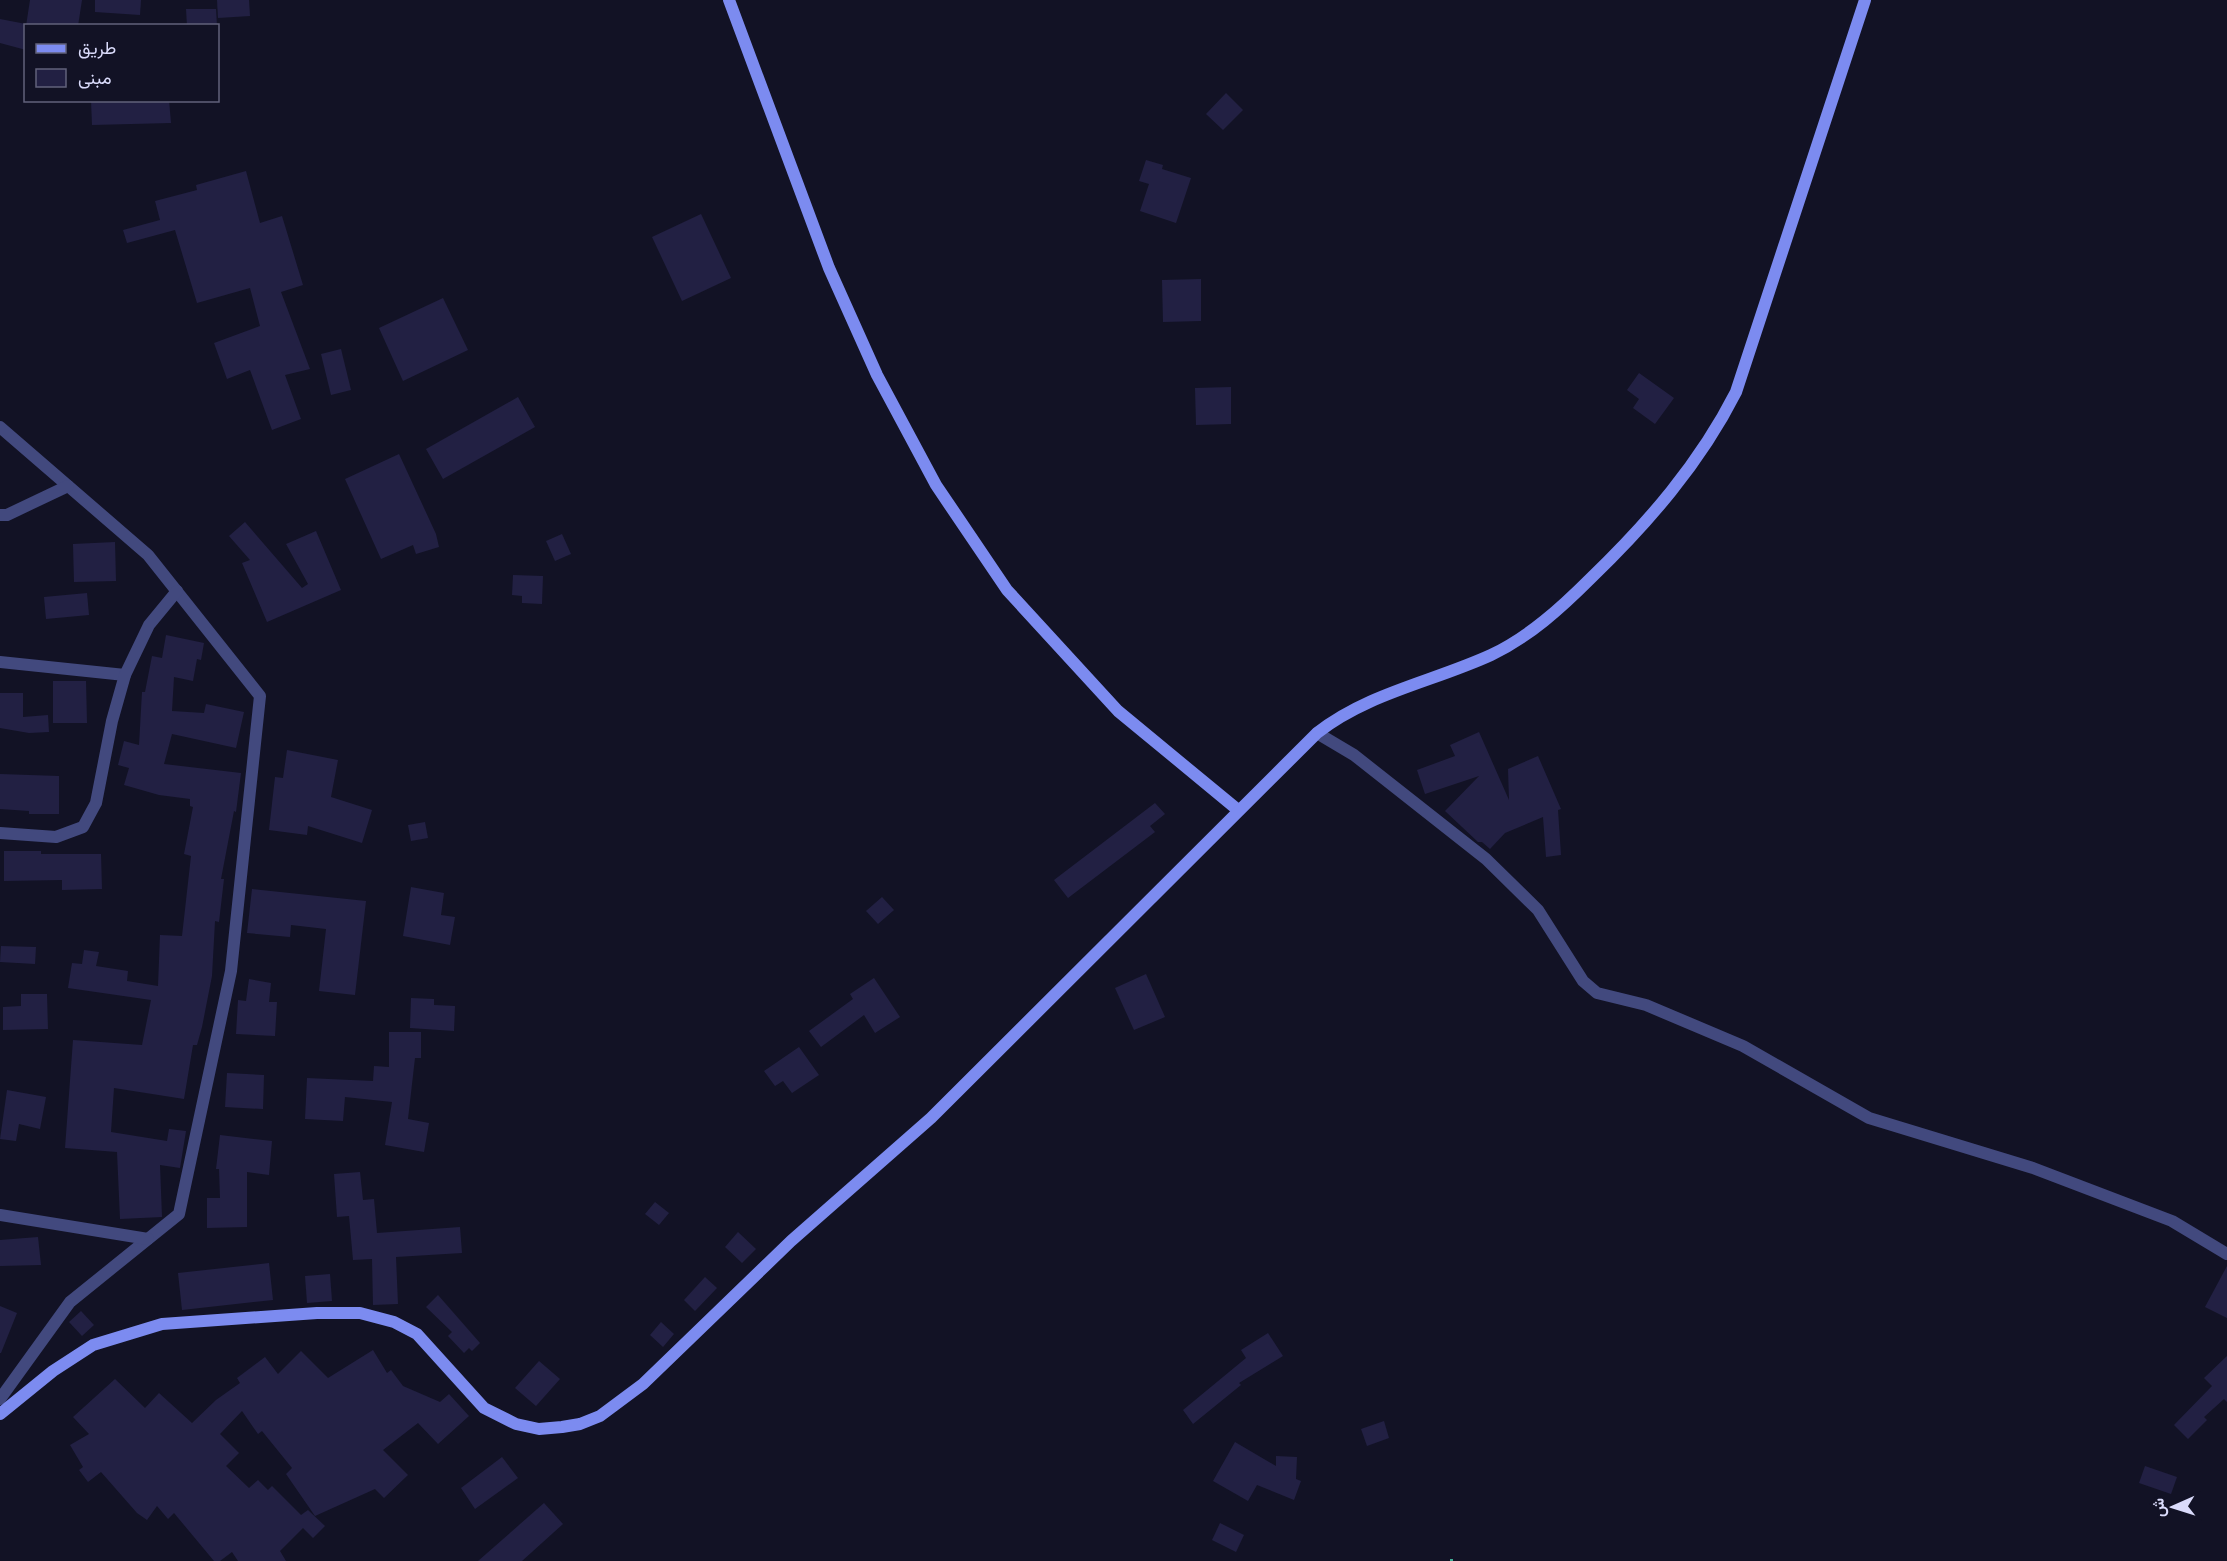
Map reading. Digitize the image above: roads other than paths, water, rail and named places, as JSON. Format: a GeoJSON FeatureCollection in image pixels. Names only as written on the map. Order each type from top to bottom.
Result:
{"type":"FeatureCollection","features":[{"type":"Feature","properties":{"kind":"main road"},"geometry":{"type":"LineString","coordinates":[[729,0],[829,268],[877,375],[936,485],[1007,590],[1118,711],[1238,810]]}},
{"type":"Feature","properties":{"kind":"main road"},"geometry":{"type":"LineString","coordinates":[[0,1414],[53,1371],[93,1345],[162,1324],[317,1313],[360,1313],[394,1322],[417,1334],[484,1407],[516,1424],[539,1429],[580,1425],[600,1416],[643,1384],[790,1241],[931,1118],[1317,733],[1352,708],[1489,656],[1534,629],[1623,548],[1699,456],[1718,428],[1736,392],[1865,0]]}},
{"type":"Feature","properties":{"kind":"street"},"geometry":{"type":"LineString","coordinates":[[0,427],[148,555],[260,696],[231,971],[179,1214],[70,1302],[0,1399]]}},
{"type":"Feature","properties":{"kind":"street"},"geometry":{"type":"LineString","coordinates":[[0,515],[7,515],[68,486]]}},
{"type":"Feature","properties":{"kind":"street"},"geometry":{"type":"LineString","coordinates":[[0,833],[56,837],[83,826],[96,803],[112,721],[125,675],[149,626],[177,591]]}},
{"type":"Feature","properties":{"kind":"street"},"geometry":{"type":"LineString","coordinates":[[0,662],[125,675]]}},
{"type":"Feature","properties":{"kind":"street"},"geometry":{"type":"LineString","coordinates":[[1317,733],[1354,754],[1486,859],[1538,910],[1570,956],[1583,981],[1597,993],[1646,1005],[1743,1046],[1869,1118],[2044,1172],[2172,1221],[2227,1254]]}},
{"type":"Feature","properties":{"kind":"street"},"geometry":{"type":"LineString","coordinates":[[0,1215],[148,1239]]}}]}
